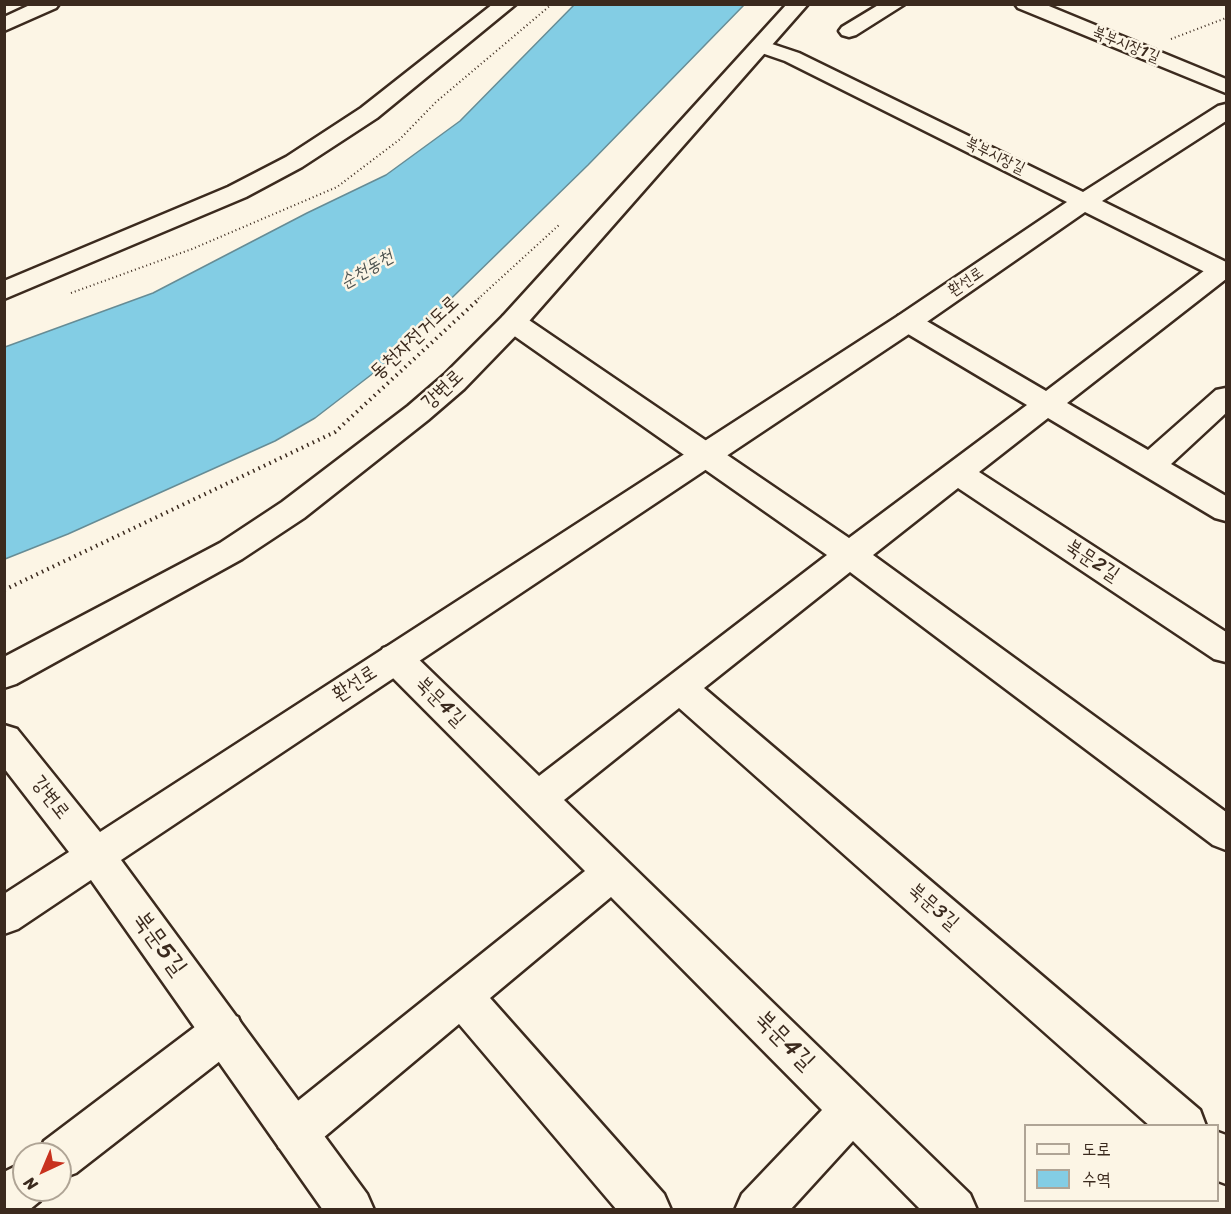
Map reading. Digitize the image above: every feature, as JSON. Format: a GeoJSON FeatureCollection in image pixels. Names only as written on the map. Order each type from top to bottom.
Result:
{"type":"FeatureCollection","features":[{"type":"Feature","properties":{"kind":"street"},"geometry":{"type":"LineString","coordinates":[[4,25],[49,4]]}},
{"type":"Feature","properties":{"kind":"street"},"geometry":{"type":"LineString","coordinates":[[4,291],[189,213],[294,162],[369,113],[506,4]]}},
{"type":"Feature","properties":{"kind":"street","name":"강변로"},"geometry":{"type":"LineString","coordinates":[[4,674],[231,550],[293,510],[418,413],[454,382],[513,321],[798,4]]}},
{"type":"Feature","properties":{"kind":"street"},"geometry":{"type":"LineString","coordinates":[[849,31],[895,4]]}},
{"type":"Feature","properties":{"kind":"street","name":"북부시장1길"},"geometry":{"type":"LineString","coordinates":[[1025,4],[1227,87]]}},
{"type":"Feature","properties":{"kind":"street","name":"북부시장길"},"geometry":{"type":"LineString","coordinates":[[760,46],[792,57],[1225,271]]}},
{"type":"Feature","properties":{"kind":"street","name":"환선로"},"geometry":{"type":"LineString","coordinates":[[4,916],[908,322],[1085,201],[1227,111]]}},
{"type":"Feature","properties":{"kind":"street"},"geometry":{"type":"LineString","coordinates":[[538,799],[850,555],[1225,271]]}},
{"type":"Feature","properties":{"kind":"street"},"geometry":{"type":"LineString","coordinates":[[513,321],[850,555],[1227,833]]}},
{"type":"Feature","properties":{"kind":"street"},"geometry":{"type":"LineString","coordinates":[[908,322],[1227,510]]}},
{"type":"Feature","properties":{"kind":"street"},"geometry":{"type":"LineString","coordinates":[[1151,465],[1227,397]]}},
{"type":"Feature","properties":{"kind":"street","name":"북문2길"},"geometry":{"type":"LineString","coordinates":[[958,473],[1227,650]]}},
{"type":"Feature","properties":{"kind":"street","name":"북문4길"},"geometry":{"type":"LineString","coordinates":[[395,658],[954,1209]]}},
{"type":"Feature","properties":{"kind":"street","name":"북문3길"},"geometry":{"type":"LineString","coordinates":[[681,688],[1183,1124]]}},
{"type":"Feature","properties":{"kind":"street","name":"강변로"},"geometry":{"type":"LineString","coordinates":[[4,740],[95,855]]}},
{"type":"Feature","properties":{"kind":"street","name":"북문5길"},"geometry":{"type":"LineString","coordinates":[[95,855],[351,1209]]}},
{"type":"Feature","properties":{"kind":"street"},"geometry":{"type":"LineString","coordinates":[[295,1132],[613,872]]}},
{"type":"Feature","properties":{"kind":"street"},"geometry":{"type":"LineString","coordinates":[[462,997],[648,1209]]}},
{"type":"Feature","properties":{"kind":"street"},"geometry":{"type":"LineString","coordinates":[[72,1148],[223,1032]]}},
{"type":"Feature","properties":{"kind":"street"},"geometry":{"type":"LineString","coordinates":[[758,1209],[853,1109]]}},
{"type":"Feature","properties":{"kind":"path"},"geometry":{"type":"LineString","coordinates":[[1142,51],[1195,28],[1227,18]]}},
{"type":"Feature","properties":{"kind":"path","name":"동천자전거도로"},"geometry":{"type":"LineString","coordinates":[[4,590],[335,432],[562,222]]}},
{"type":"Feature","properties":{"kind":"water","name":"순천동천"},"geometry":{"type":"Polygon","coordinates":[[[574,5],[744,5],[588,165],[380,368],[315,418],[275,441],[68,534],[5,559],[5,347],[153,293],[386,175],[460,121],[574,5]]]}}]}
